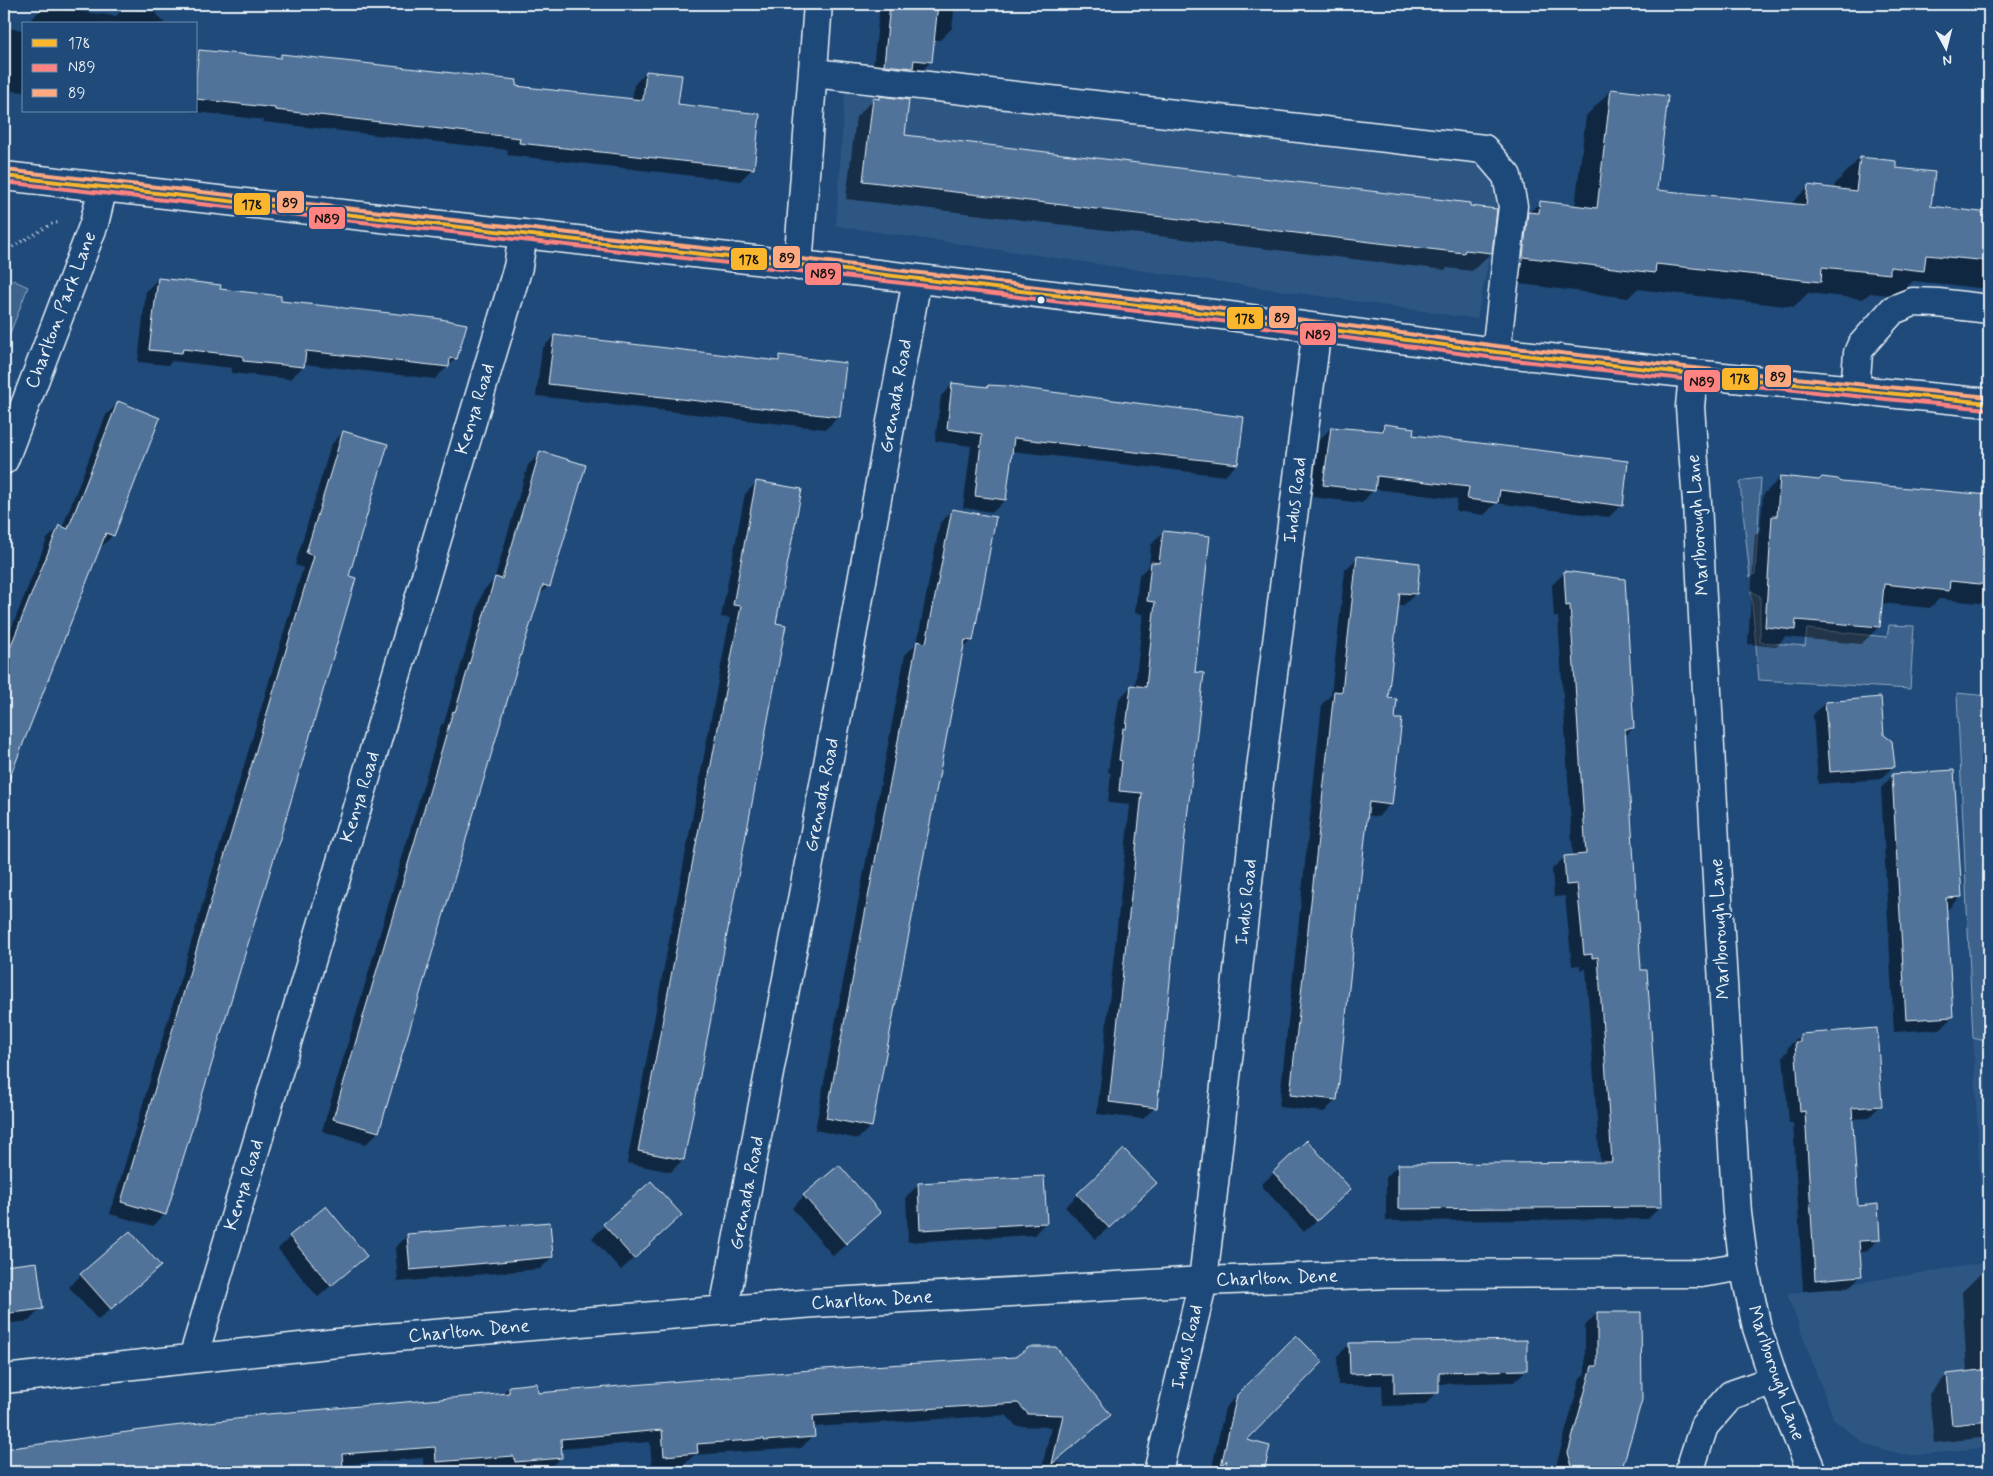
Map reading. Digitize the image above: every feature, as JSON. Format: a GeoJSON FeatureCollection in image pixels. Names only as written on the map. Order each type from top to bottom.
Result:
{"type":"FeatureCollection","features":[{"type":"Feature","properties":{"kind":"street"},"geometry":{"type":"LineString","coordinates":[[798,266],[818,4]]}},
{"type":"Feature","properties":{"kind":"street"},"geometry":{"type":"LineString","coordinates":[[814,73],[1484,149],[1507,176],[1513,206],[1496,352]]}},
{"type":"Feature","properties":{"kind":"street"},"geometry":{"type":"LineString","coordinates":[[4,176],[1231,316],[1496,352],[1692,374],[1989,403]]}},
{"type":"Feature","properties":{"kind":"street","name":"Charlton Park Lane"},"geometry":{"type":"LineString","coordinates":[[4,460],[94,224],[103,187]]}},
{"type":"Feature","properties":{"kind":"street","name":"Kenya Road"},"geometry":{"type":"LineString","coordinates":[[192,1358],[518,267],[523,234]]}},
{"type":"Feature","properties":{"kind":"street","name":"Grenada Road"},"geometry":{"type":"LineString","coordinates":[[724,1310],[846,669],[916,279]]}},
{"type":"Feature","properties":{"kind":"street"},"geometry":{"type":"LineString","coordinates":[[1855,390],[1858,353],[1861,346],[1893,310],[1912,302],[1938,302],[1989,309]]}},
{"type":"Feature","properties":{"kind":"street","name":"Indus Road"},"geometry":{"type":"LineString","coordinates":[[1158,1472],[1203,1281],[1259,784],[1317,328]]}},
{"type":"Feature","properties":{"kind":"street","name":"Marlborough Lane"},"geometry":{"type":"LineString","coordinates":[[1692,374],[1690,407],[1698,512],[1736,1183],[1744,1266],[1757,1328],[1774,1380],[1812,1472]]}},
{"type":"Feature","properties":{"kind":"street","name":"Charlton Dene"},"geometry":{"type":"LineString","coordinates":[[4,1380],[384,1338],[825,1302],[1203,1281],[1392,1274],[1701,1273],[1744,1266]]}},
{"type":"Feature","properties":{"kind":"street"},"geometry":{"type":"LineString","coordinates":[[1689,1472],[1704,1426],[1731,1395],[1774,1380]]}},
{"type":"Feature","properties":{"kind":"path"},"geometry":{"type":"LineString","coordinates":[[4,252],[52,224]]}},
{"type":"Feature","properties":{"kind":"shaded area"},"geometry":{"type":"Polygon","coordinates":[[[845,91],[1478,164],[1492,180],[1499,206],[1477,319],[836,226],[845,91]]]}},
{"type":"Feature","properties":{"kind":"shaded area"},"geometry":{"type":"Polygon","coordinates":[[[4,276],[28,287],[4,349],[4,276]]]}},
{"type":"Feature","properties":{"kind":"shaded area"},"geometry":{"type":"Polygon","coordinates":[[[1761,478],[1755,574],[1750,577],[1740,483],[1745,480],[1761,478]]]}},
{"type":"Feature","properties":{"kind":"shaded area"},"geometry":{"type":"Polygon","coordinates":[[[1751,591],[1760,596],[1760,642],[1805,646],[1807,629],[1887,637],[1889,625],[1914,626],[1910,689],[1759,680],[1751,591]]]}},
{"type":"Feature","properties":{"kind":"shaded area"},"geometry":{"type":"Polygon","coordinates":[[[1957,693],[1989,696],[1989,1042],[1973,1038],[1957,693]]]}},
{"type":"Feature","properties":{"kind":"shaded area"},"geometry":{"type":"Polygon","coordinates":[[[1973,1038],[1989,1042],[1989,1447],[1908,1456],[1865,1444],[1834,1420],[1787,1294],[1984,1263],[1973,1038]]]}},
{"type":"Feature","properties":{"kind":"building"},"geometry":{"type":"Polygon","coordinates":[[[890,4],[938,4],[932,62],[914,60],[913,68],[884,65],[890,4]]]}},
{"type":"Feature","properties":{"kind":"building"},"geometry":{"type":"Polygon","coordinates":[[[199,50],[281,58],[281,54],[517,80],[516,86],[643,100],[646,71],[682,75],[678,104],[760,114],[754,169],[519,143],[520,138],[198,99],[199,50]]]}},
{"type":"Feature","properties":{"kind":"building"},"geometry":{"type":"Polygon","coordinates":[[[1611,89],[1668,96],[1657,190],[1806,205],[1808,185],[1856,191],[1860,157],[1896,161],[1896,168],[1935,172],[1931,206],[1989,213],[1989,261],[1926,255],[1924,271],[1890,267],[1890,274],[1822,267],[1821,282],[1656,264],[1655,273],[1523,257],[1528,212],[1539,213],[1540,201],[1597,208],[1611,89]]]}},
{"type":"Feature","properties":{"kind":"building"},"geometry":{"type":"Polygon","coordinates":[[[880,96],[909,100],[905,135],[1470,203],[1470,206],[1497,209],[1492,253],[1465,250],[1464,253],[1429,249],[863,181],[873,98],[880,99],[880,96]]]}},
{"type":"Feature","properties":{"kind":"building"},"geometry":{"type":"Polygon","coordinates":[[[158,278],[221,285],[220,289],[281,296],[281,301],[435,318],[467,324],[457,359],[450,358],[449,367],[306,351],[304,367],[243,361],[243,356],[183,349],[182,353],[149,350],[158,278]]]}},
{"type":"Feature","properties":{"kind":"building"},"geometry":{"type":"Polygon","coordinates":[[[554,335],[779,361],[779,355],[846,363],[840,417],[548,384],[554,335]]]}},
{"type":"Feature","properties":{"kind":"building"},"geometry":{"type":"Polygon","coordinates":[[[952,383],[988,387],[988,385],[1006,386],[1244,417],[1238,464],[1014,438],[1006,500],[975,496],[982,434],[947,429],[952,383]]]}},
{"type":"Feature","properties":{"kind":"building"},"geometry":{"type":"Polygon","coordinates":[[[118,401],[160,418],[114,536],[106,533],[6,787],[4,787],[4,663],[59,525],[68,529],[118,401]]]}},
{"type":"Feature","properties":{"kind":"building"},"geometry":{"type":"Polygon","coordinates":[[[1384,424],[1414,428],[1413,435],[1628,461],[1623,506],[1500,490],[1498,503],[1467,499],[1469,487],[1377,476],[1375,491],[1323,485],[1331,427],[1383,431],[1384,424]]]}},
{"type":"Feature","properties":{"kind":"building"},"geometry":{"type":"Polygon","coordinates":[[[343,431],[388,444],[349,576],[356,578],[281,835],[166,1215],[121,1202],[314,556],[306,553],[343,431]]]}},
{"type":"Feature","properties":{"kind":"building"},"geometry":{"type":"Polygon","coordinates":[[[540,451],[586,465],[550,587],[543,585],[522,651],[379,1132],[333,1119],[453,711],[455,712],[495,577],[502,579],[540,451]]]}},
{"type":"Feature","properties":{"kind":"building"},"geometry":{"type":"Polygon","coordinates":[[[1780,476],[1819,480],[1822,477],[1838,479],[1841,482],[1989,495],[1989,585],[1950,581],[1949,591],[1884,584],[1880,627],[1796,620],[1795,630],[1765,627],[1772,516],[1777,516],[1780,476]]]}},
{"type":"Feature","properties":{"kind":"building"},"geometry":{"type":"Polygon","coordinates":[[[756,481],[802,489],[776,623],[786,625],[684,1160],[638,1151],[741,606],[733,605],[756,481]]]}},
{"type":"Feature","properties":{"kind":"building"},"geometry":{"type":"Polygon","coordinates":[[[952,509],[996,517],[973,641],[965,640],[872,1127],[826,1118],[917,641],[926,643],[952,509]]]}},
{"type":"Feature","properties":{"kind":"building"},"geometry":{"type":"Polygon","coordinates":[[[1163,531],[1210,536],[1195,672],[1204,673],[1184,844],[1157,1108],[1109,1102],[1142,793],[1119,791],[1122,761],[1119,760],[1123,728],[1126,729],[1131,685],[1146,687],[1155,602],[1147,601],[1151,562],[1159,563],[1163,531]]]}},
{"type":"Feature","properties":{"kind":"building"},"geometry":{"type":"Polygon","coordinates":[[[1357,556],[1420,563],[1417,594],[1400,593],[1388,698],[1397,699],[1395,719],[1402,719],[1392,805],[1369,802],[1337,1100],[1290,1095],[1334,691],[1342,692],[1357,556]]]}},
{"type":"Feature","properties":{"kind":"building"},"geometry":{"type":"Polygon","coordinates":[[[1564,571],[1625,579],[1634,728],[1625,729],[1641,970],[1647,970],[1661,1162],[1662,1207],[1398,1209],[1398,1164],[1612,1162],[1598,957],[1592,958],[1592,954],[1584,955],[1577,884],[1566,885],[1564,856],[1586,854],[1570,605],[1566,606],[1564,571]]]}},
{"type":"Feature","properties":{"kind":"building"},"geometry":{"type":"Polygon","coordinates":[[[1881,697],[1884,735],[1892,741],[1895,767],[1830,772],[1825,702],[1881,697]]]}},
{"type":"Feature","properties":{"kind":"building"},"geometry":{"type":"Polygon","coordinates":[[[1954,770],[1962,897],[1946,898],[1953,1017],[1906,1020],[1892,774],[1954,770]]]}},
{"type":"Feature","properties":{"kind":"building"},"geometry":{"type":"Polygon","coordinates":[[[1877,1028],[1882,1106],[1852,1108],[1858,1206],[1878,1204],[1880,1240],[1859,1241],[1862,1276],[1815,1280],[1805,1111],[1800,1112],[1795,1042],[1800,1042],[1800,1034],[1877,1028]]]}},
{"type":"Feature","properties":{"kind":"building"},"geometry":{"type":"Polygon","coordinates":[[[1307,1140],[1351,1189],[1317,1221],[1273,1172],[1307,1140]]]}},
{"type":"Feature","properties":{"kind":"building"},"geometry":{"type":"Polygon","coordinates":[[[1124,1149],[1157,1183],[1109,1228],[1077,1194],[1124,1149]]]}},
{"type":"Feature","properties":{"kind":"building"},"geometry":{"type":"Polygon","coordinates":[[[839,1165],[881,1213],[846,1244],[803,1195],[839,1165]]]}},
{"type":"Feature","properties":{"kind":"building"},"geometry":{"type":"Polygon","coordinates":[[[1044,1176],[1047,1223],[920,1230],[918,1183],[1044,1176]]]}},
{"type":"Feature","properties":{"kind":"building"},"geometry":{"type":"Polygon","coordinates":[[[651,1181],[682,1215],[634,1259],[603,1224],[651,1181]]]}},
{"type":"Feature","properties":{"kind":"building"},"geometry":{"type":"Polygon","coordinates":[[[326,1206],[367,1256],[331,1286],[289,1236],[326,1206]]]}},
{"type":"Feature","properties":{"kind":"building"},"geometry":{"type":"Polygon","coordinates":[[[550,1222],[553,1257],[410,1270],[407,1234],[550,1222]]]}},
{"type":"Feature","properties":{"kind":"building"},"geometry":{"type":"Polygon","coordinates":[[[130,1231],[161,1266],[111,1309],[80,1274],[130,1231]]]}},
{"type":"Feature","properties":{"kind":"building"},"geometry":{"type":"Polygon","coordinates":[[[37,1262],[43,1309],[4,1314],[4,1266],[37,1262]]]}},
{"type":"Feature","properties":{"kind":"building"},"geometry":{"type":"Polygon","coordinates":[[[1597,1312],[1641,1312],[1642,1400],[1621,1472],[1574,1472],[1568,1453],[1592,1366],[1597,1366],[1597,1312]]]}},
{"type":"Feature","properties":{"kind":"building"},"geometry":{"type":"Polygon","coordinates":[[[1296,1335],[1323,1362],[1247,1440],[1270,1446],[1264,1472],[1224,1472],[1227,1460],[1221,1466],[1237,1395],[1296,1335]]]}},
{"type":"Feature","properties":{"kind":"building"},"geometry":{"type":"Polygon","coordinates":[[[1527,1340],[1527,1370],[1439,1372],[1439,1393],[1394,1394],[1394,1373],[1350,1374],[1349,1343],[1527,1340]]]}},
{"type":"Feature","properties":{"kind":"building"},"geometry":{"type":"Polygon","coordinates":[[[1029,1347],[1056,1347],[1111,1415],[1052,1464],[1063,1415],[1028,1414],[1018,1403],[813,1416],[815,1437],[697,1444],[698,1453],[664,1456],[662,1430],[561,1439],[562,1458],[515,1462],[514,1456],[436,1462],[435,1447],[342,1454],[343,1468],[291,1472],[4,1472],[4,1449],[245,1418],[245,1416],[509,1393],[509,1386],[537,1383],[538,1393],[823,1369],[1015,1357],[1029,1347]]]}},
{"type":"Feature","properties":{"kind":"building"},"geometry":{"type":"Polygon","coordinates":[[[1989,1369],[1989,1421],[1952,1425],[1947,1374],[1989,1369]]]}},
{"type":"Feature","properties":{"kind":"transit line","name":"89"},"geometry":{"type":"LineString","coordinates":[[5,170],[828,262],[1223,309],[1497,346],[1694,368],[1989,397]]}},
{"type":"Feature","properties":{"kind":"transit line","name":"178"},"geometry":{"type":"LineString","coordinates":[[4,176],[827,268],[1222,315],[1496,352],[1693,374],[1989,403]]}},
{"type":"Feature","properties":{"kind":"transit line","name":"N89"},"geometry":{"type":"LineString","coordinates":[[4,182],[826,274],[1221,321],[1495,358],[1692,380],[1988,409]]}}]}
